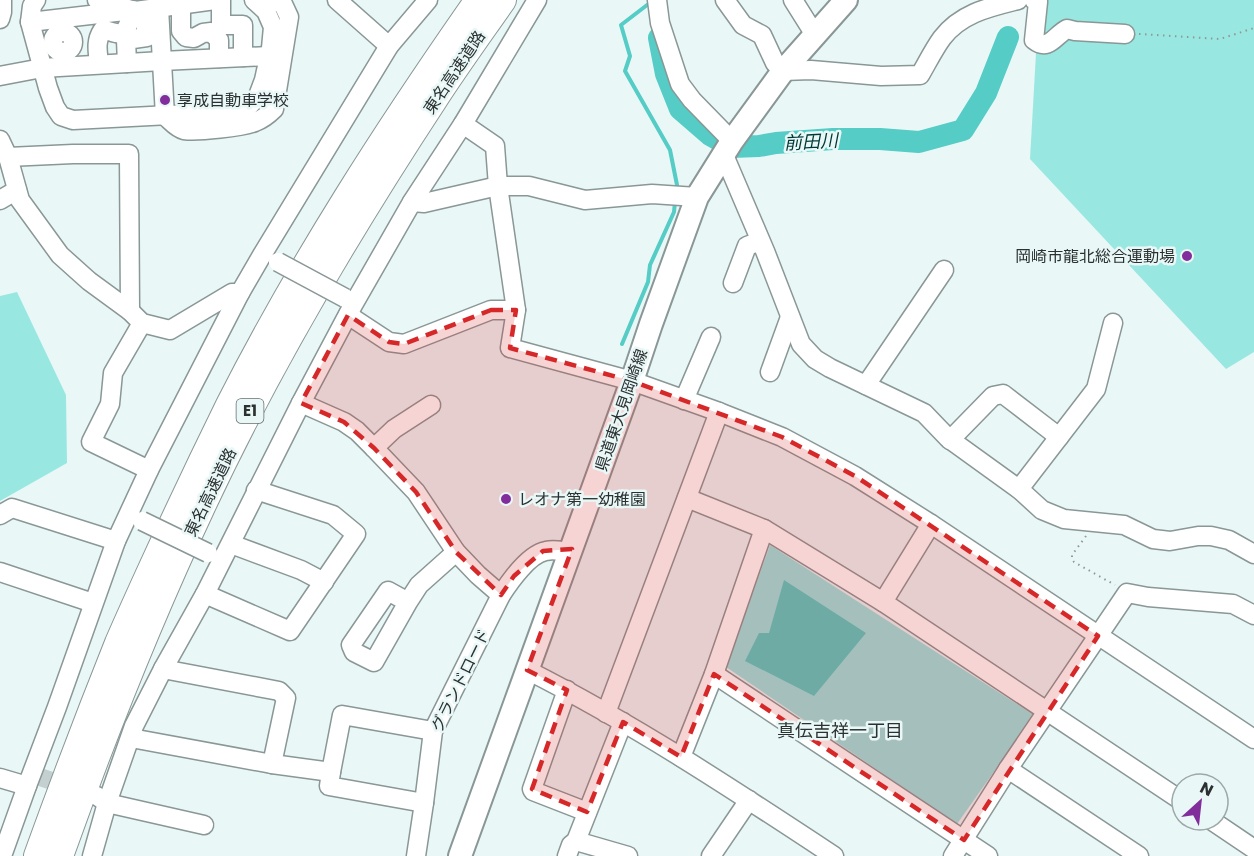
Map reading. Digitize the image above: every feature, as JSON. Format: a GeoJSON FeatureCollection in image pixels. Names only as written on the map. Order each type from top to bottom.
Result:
{"type":"FeatureCollection","features":[{"type":"Feature","properties":{"kind":"highway","name":"東名高速道路"},"geometry":{"type":"LineString","coordinates":[[37,856],[119,640],[182,500],[230,403],[339,209],[417,87],[478,0]]}},
{"type":"Feature","properties":{"kind":"highway","name":"東名高速道路"},"geometry":{"type":"LineString","coordinates":[[60,856],[139,648],[201,509],[249,412],[303,313],[359,218],[435,98],[503,0]]}},
{"type":"Feature","properties":{"kind":"main road","name":"県道東大見岡崎線"},"geometry":{"type":"LineString","coordinates":[[460,856],[571,553],[697,197],[728,148],[783,71],[846,0]]}},
{"type":"Feature","properties":{"kind":"street"},"geometry":{"type":"LineString","coordinates":[[0,19],[2,0]]}},
{"type":"Feature","properties":{"kind":"street"},"geometry":{"type":"LineString","coordinates":[[97,0],[145,10]]}},
{"type":"Feature","properties":{"kind":"street"},"geometry":{"type":"LineString","coordinates":[[215,0],[145,10],[32,7],[45,44],[42,68],[55,107],[61,116],[73,120],[165,116],[228,112],[248,107],[258,96],[264,80],[273,27],[266,11],[254,0]]}},
{"type":"Feature","properties":{"kind":"street"},"geometry":{"type":"LineString","coordinates":[[221,0],[221,25],[243,25],[243,57]]}},
{"type":"Feature","properties":{"kind":"street"},"geometry":{"type":"LineString","coordinates":[[145,10],[162,60],[165,116],[178,128],[200,131],[253,123],[267,117],[274,109],[289,16],[283,4],[272,0]]}},
{"type":"Feature","properties":{"kind":"street"},"geometry":{"type":"LineString","coordinates":[[337,0],[389,46]]}},
{"type":"Feature","properties":{"kind":"street"},"geometry":{"type":"LineString","coordinates":[[2,856],[33,778],[116,541],[135,517],[149,470],[240,293],[270,259],[389,46],[428,0]]}},
{"type":"Feature","properties":{"kind":"street"},"geometry":{"type":"LineString","coordinates":[[92,856],[102,799],[135,726],[205,594],[220,552],[256,490],[349,306],[412,202],[464,124],[537,0]]}},
{"type":"Feature","properties":{"kind":"street"},"geometry":{"type":"LineString","coordinates":[[657,0],[660,23],[680,84],[728,148],[760,241],[801,344],[815,359],[924,413],[950,440],[1019,489],[1042,510],[1064,519],[1124,525],[1153,538],[1170,541],[1198,536],[1220,538],[1229,540],[1254,554]]}},
{"type":"Feature","properties":{"kind":"street"},"geometry":{"type":"LineString","coordinates":[[725,0],[743,25],[762,35],[775,63],[783,71],[811,70],[881,76],[920,75],[943,37],[964,18],[983,9],[1018,0]]}},
{"type":"Feature","properties":{"kind":"street"},"geometry":{"type":"LineString","coordinates":[[793,0],[815,35]]}},
{"type":"Feature","properties":{"kind":"street"},"geometry":{"type":"LineString","coordinates":[[1034,0],[1038,3],[1034,40],[1039,44],[1046,45],[1052,42],[1057,35],[1068,29],[1125,34]]}},
{"type":"Feature","properties":{"kind":"street"},"geometry":{"type":"LineString","coordinates":[[181,5],[182,31],[186,37],[194,38],[203,33],[212,32],[219,39],[219,58]]}},
{"type":"Feature","properties":{"kind":"street"},"geometry":{"type":"LineString","coordinates":[[0,76],[42,68],[97,46],[97,37],[102,31],[122,33],[145,10]]}},
{"type":"Feature","properties":{"kind":"street"},"geometry":{"type":"LineString","coordinates":[[127,63],[126,40],[147,37],[145,10]]}},
{"type":"Feature","properties":{"kind":"street"},"geometry":{"type":"LineString","coordinates":[[45,44],[65,52],[72,46],[127,63],[269,56]]}},
{"type":"Feature","properties":{"kind":"street"},"geometry":{"type":"LineString","coordinates":[[464,124],[495,146],[498,186],[516,310],[510,348],[632,381],[719,412],[803,448],[855,476],[931,524],[1254,739]]}},
{"type":"Feature","properties":{"kind":"street"},"geometry":{"type":"LineString","coordinates":[[0,140],[8,157],[20,200],[60,255],[89,281],[136,317],[170,330],[232,293],[240,293]]}},
{"type":"Feature","properties":{"kind":"street"},"geometry":{"type":"LineString","coordinates":[[8,157],[129,154],[136,317],[113,373],[110,404],[91,442],[149,470]]}},
{"type":"Feature","properties":{"kind":"street"},"geometry":{"type":"LineString","coordinates":[[412,202],[424,203],[498,186],[529,186],[585,200],[652,194],[697,197]]}},
{"type":"Feature","properties":{"kind":"street"},"geometry":{"type":"LineString","coordinates":[[0,200],[18,190]]}},
{"type":"Feature","properties":{"kind":"street"},"geometry":{"type":"LineString","coordinates":[[733,283],[747,246],[760,241]]}},
{"type":"Feature","properties":{"kind":"street"},"geometry":{"type":"LineString","coordinates":[[270,259],[349,306],[389,342],[404,344],[490,310],[516,310]]}},
{"type":"Feature","properties":{"kind":"street"},"geometry":{"type":"LineString","coordinates":[[866,385],[944,270]]}},
{"type":"Feature","properties":{"kind":"street"},"geometry":{"type":"LineString","coordinates":[[770,372],[790,317]]}},
{"type":"Feature","properties":{"kind":"street"},"geometry":{"type":"LineString","coordinates":[[1019,489],[1096,389],[1113,324]]}},
{"type":"Feature","properties":{"kind":"street"},"geometry":{"type":"LineString","coordinates":[[684,400],[711,337]]}},
{"type":"Feature","properties":{"kind":"street"},"geometry":{"type":"LineString","coordinates":[[950,440],[993,396],[1003,394],[1059,437]]}},
{"type":"Feature","properties":{"kind":"street"},"geometry":{"type":"LineString","coordinates":[[301,403],[344,422],[357,431],[416,492],[456,552],[501,595]]}},
{"type":"Feature","properties":{"kind":"street"},"geometry":{"type":"LineString","coordinates":[[374,448],[394,429],[430,405]]}},
{"type":"Feature","properties":{"kind":"street"},"geometry":{"type":"LineString","coordinates":[[606,712],[719,412]]}},
{"type":"Feature","properties":{"kind":"street"},"geometry":{"type":"LineString","coordinates":[[205,594],[290,631],[356,534],[333,515],[256,490]]}},
{"type":"Feature","properties":{"kind":"street"},"geometry":{"type":"LineString","coordinates":[[687,498],[764,529],[883,602],[1170,793]]}},
{"type":"Feature","properties":{"kind":"street"},"geometry":{"type":"LineString","coordinates":[[0,515],[12,508],[116,541]]}},
{"type":"Feature","properties":{"kind":"street"},"geometry":{"type":"LineString","coordinates":[[135,517],[220,552],[301,570],[324,582]]}},
{"type":"Feature","properties":{"kind":"street"},"geometry":{"type":"LineString","coordinates":[[883,602],[931,524]]}},
{"type":"Feature","properties":{"kind":"street"},"geometry":{"type":"LineString","coordinates":[[681,757],[714,674],[764,529]]}},
{"type":"Feature","properties":{"kind":"street","name":"グランドロード"},"geometry":{"type":"LineString","coordinates":[[416,856],[433,731],[501,595],[514,576],[543,551],[558,550],[571,553]]}},
{"type":"Feature","properties":{"kind":"street"},"geometry":{"type":"LineString","coordinates":[[408,602],[419,585],[456,552]]}},
{"type":"Feature","properties":{"kind":"street"},"geometry":{"type":"LineString","coordinates":[[0,572],[93,603]]}},
{"type":"Feature","properties":{"kind":"street"},"geometry":{"type":"LineString","coordinates":[[953,856],[1008,769],[1127,593],[1148,597],[1233,604],[1254,615]]}},
{"type":"Feature","properties":{"kind":"street"},"geometry":{"type":"LineString","coordinates":[[164,669],[279,691],[286,698],[272,764]]}},
{"type":"Feature","properties":{"kind":"street"},"geometry":{"type":"LineString","coordinates":[[527,670],[606,712],[681,757],[834,856]]}},
{"type":"Feature","properties":{"kind":"street"},"geometry":{"type":"LineString","coordinates":[[714,674],[988,856]]}},
{"type":"Feature","properties":{"kind":"street"},"geometry":{"type":"LineString","coordinates":[[567,690],[532,789],[586,812]]}},
{"type":"Feature","properties":{"kind":"street"},"geometry":{"type":"LineString","coordinates":[[424,802],[330,786],[331,772],[342,715],[433,731]]}},
{"type":"Feature","properties":{"kind":"street"},"geometry":{"type":"LineString","coordinates":[[623,722],[571,849],[628,856]]}},
{"type":"Feature","properties":{"kind":"street"},"geometry":{"type":"LineString","coordinates":[[131,738],[272,764],[331,772]]}},
{"type":"Feature","properties":{"kind":"street"},"geometry":{"type":"LineString","coordinates":[[1008,769],[1139,856]]}},
{"type":"Feature","properties":{"kind":"street"},"geometry":{"type":"LineString","coordinates":[[0,778],[33,778]]}},
{"type":"Feature","properties":{"kind":"street"},"geometry":{"type":"LineString","coordinates":[[102,799],[204,825]]}},
{"type":"Feature","properties":{"kind":"street"},"geometry":{"type":"LineString","coordinates":[[711,856],[749,800]]}},
{"type":"Feature","properties":{"kind":"street"},"geometry":{"type":"LineString","coordinates":[[1229,832],[1254,849]]}},
{"type":"Feature","properties":{"kind":"path"},"geometry":{"type":"LineString","coordinates":[[1125,34],[1220,39],[1254,27]]}},
{"type":"Feature","properties":{"kind":"path"},"geometry":{"type":"LineString","coordinates":[[1096,522],[1072,555],[1072,559],[1127,593]]}},
{"type":"Feature","properties":{"kind":"highlighted area"},"geometry":{"type":"Polygon","coordinates":[[[491,310],[516,310],[510,348],[632,381],[782,437],[855,476],[1098,636],[964,840],[714,674],[681,757],[623,722],[587,812],[532,789],[567,690],[527,670],[572,549],[543,551],[514,576],[501,595],[456,552],[416,492],[374,448],[344,422],[301,403],[348,315],[389,342],[404,344],[491,310]]]}},
{"type":"Feature","properties":{"kind":"shaded area","name":"岡崎市龍北総合運動場"},"geometry":{"type":"Polygon","coordinates":[[[1039,0],[1254,0],[1254,352],[1226,369],[1030,159],[1039,0]]]}},
{"type":"Feature","properties":{"kind":"shaded area"},"geometry":{"type":"Polygon","coordinates":[[[17,292],[66,395],[67,463],[0,501],[0,296],[17,292]]]}},
{"type":"Feature","properties":{"kind":"shaded area"},"geometry":{"type":"Polygon","coordinates":[[[770,545],[1034,715],[957,824],[726,667],[770,545]]]}},
{"type":"Feature","properties":{"kind":"shaded area"},"geometry":{"type":"Polygon","coordinates":[[[784,580],[866,633],[814,696],[745,661],[759,633],[769,633],[784,580]]]}},
{"type":"Feature","properties":{"kind":"waterway"},"geometry":{"type":"LineString","coordinates":[[651,2],[621,25],[630,56],[625,71],[670,150],[677,185],[676,191]]}},
{"type":"Feature","properties":{"kind":"waterway","name":"前田川"},"geometry":{"type":"LineString","coordinates":[[659,38],[666,74],[680,109],[710,135],[731,147],[833,139],[919,142],[963,130],[986,93],[1008,37]]}},
{"type":"Feature","properties":{"kind":"waterway"},"geometry":{"type":"LineString","coordinates":[[622,344],[648,282],[650,265],[674,212],[675,202]]}},
{"type":"Feature","properties":{"kind":"tunnel"},"geometry":{"type":"LineString","coordinates":[[40,777],[72,788]]}},
{"type":"Feature","properties":{"kind":"place","name":"享成自動車学校"},"geometry":{"type":"Point","coordinates":[165,100]}},
{"type":"Feature","properties":{"kind":"place","name":"岡崎市龍北総合運動場"},"geometry":{"type":"Point","coordinates":[1187,256]}},
{"type":"Feature","properties":{"kind":"place","name":"レオナ第一幼稚園"},"geometry":{"type":"Point","coordinates":[506,499]}},
{"type":"Feature","properties":{"kind":"district","name":"真伝吉祥一丁目"},"geometry":{"type":"Point","coordinates":[840,731]}}]}
